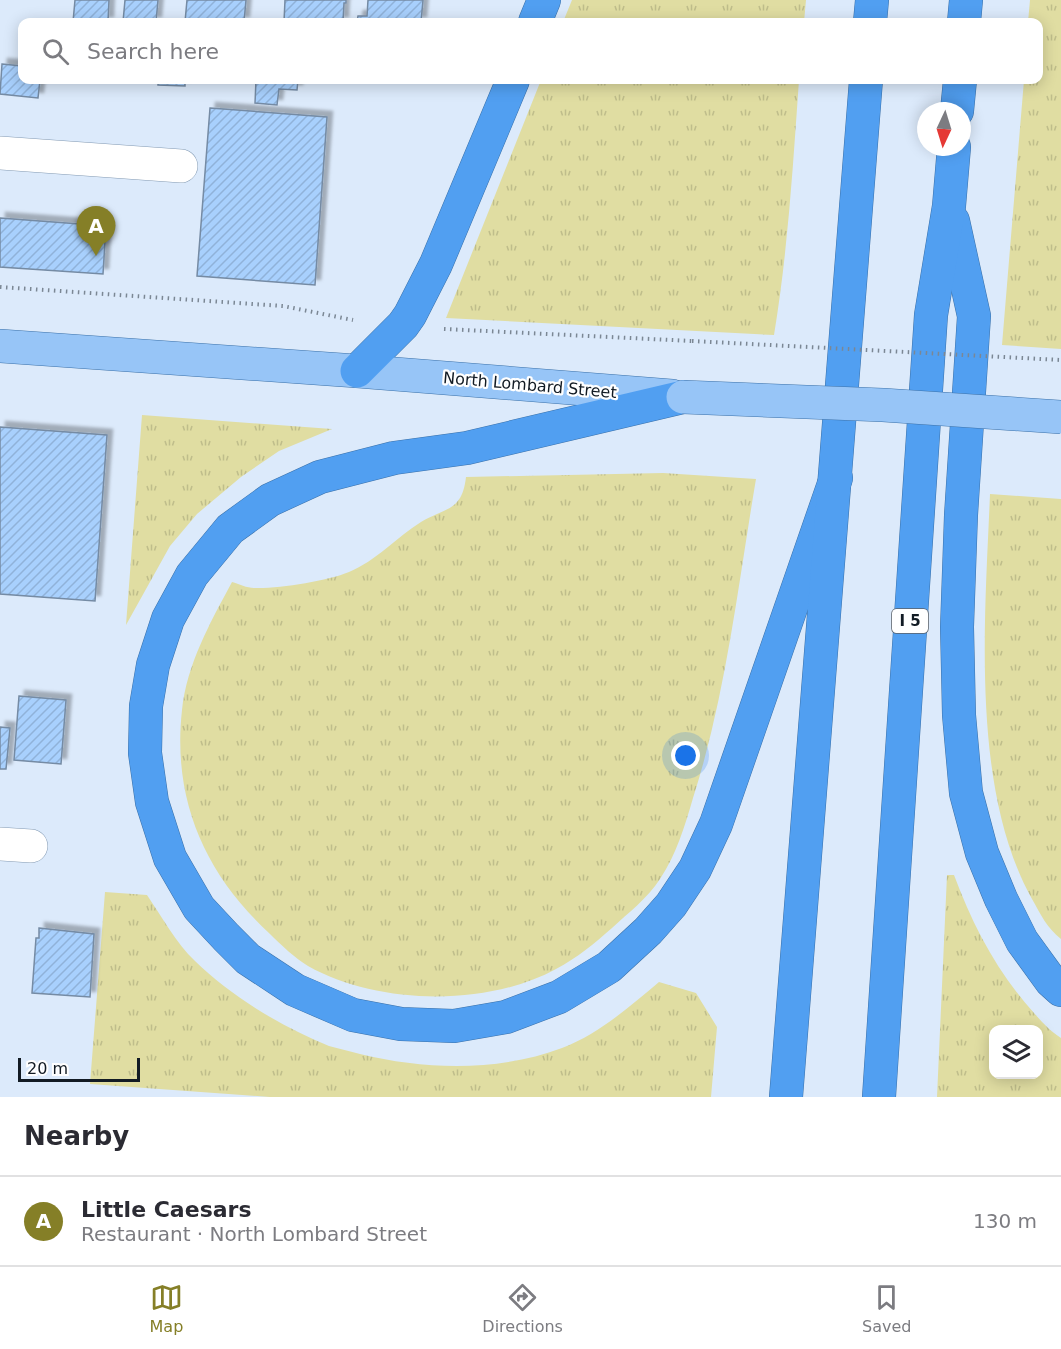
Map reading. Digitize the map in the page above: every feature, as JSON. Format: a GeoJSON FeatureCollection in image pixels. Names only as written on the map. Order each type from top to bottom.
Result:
{"type":"FeatureCollection","features":[{"type":"Feature","properties":{"kind":"highway"},"geometry":{"type":"LineString","coordinates":[[537,18],[544,0]]}},
{"type":"Feature","properties":{"kind":"highway"},"geometry":{"type":"LineString","coordinates":[[870,18],[872,0]]}},
{"type":"Feature","properties":{"kind":"highway"},"geometry":{"type":"LineString","coordinates":[[964,18],[966,0]]}},
{"type":"Feature","properties":{"kind":"highway"},"geometry":{"type":"LineString","coordinates":[[357,371],[410,315],[436,264],[511,84]]}},
{"type":"Feature","properties":{"kind":"highway"},"geometry":{"type":"LineString","coordinates":[[786,1097],[866,84]]}},
{"type":"Feature","properties":{"kind":"highway"},"geometry":{"type":"LineString","coordinates":[[958,102],[960,84]]}},
{"type":"Feature","properties":{"kind":"highway","name":"I 5"},"geometry":{"type":"LineString","coordinates":[[879,1097],[931,315],[949,206],[953,156]]}},
{"type":"Feature","properties":{"kind":"highway"},"geometry":{"type":"LineString","coordinates":[[949,206],[974,316],[961,515],[957,627],[959,715],[966,793],[982,853],[1001,899],[1022,941],[1051,981],[1061,990]]}},
{"type":"Feature","properties":{"kind":"highway"},"geometry":{"type":"LineString","coordinates":[[683,397],[467,448],[394,458],[320,477],[270,500],[230,530],[192,575],[168,619],[153,665],[146,706],[146,753],[152,802],[170,858],[200,908],[248,958],[295,990],[353,1015],[401,1024],[454,1026],[506,1017],[559,997],[609,967],[648,931],[671,905],[695,869],[716,824],[836,478]]}},
{"type":"Feature","properties":{"kind":"main road","name":"North Lombard Street"},"geometry":{"type":"LineString","coordinates":[[0,346],[683,397],[883,405],[1061,417]]}},
{"type":"Feature","properties":{"kind":"lane"},"geometry":{"type":"LineString","coordinates":[[0,153],[181,166]]}},
{"type":"Feature","properties":{"kind":"path"},"geometry":{"type":"LineString","coordinates":[[0,287],[283,306],[355,321]]}},
{"type":"Feature","properties":{"kind":"path"},"geometry":{"type":"LineString","coordinates":[[446,330],[1061,360]]}},
{"type":"Feature","properties":{"kind":"green space"},"geometry":{"type":"Polygon","coordinates":[[[572,0],[806,0],[804,18],[565,18],[572,0]]]}},
{"type":"Feature","properties":{"kind":"green space"},"geometry":{"type":"Polygon","coordinates":[[[1030,0],[1061,0],[1061,349],[1002,345],[1024,84],[1043,84],[1043,18],[1028,18],[1030,0]]]}},
{"type":"Feature","properties":{"kind":"green space"},"geometry":{"type":"Polygon","coordinates":[[[539,84],[799,84],[786,239],[774,335],[446,318],[539,84]]]}},
{"type":"Feature","properties":{"kind":"green space"},"geometry":{"type":"Polygon","coordinates":[[[142,415],[332,429],[279,451],[241,477],[197,514],[170,546],[126,625],[142,415]]]}},
{"type":"Feature","properties":{"kind":"green space"},"geometry":{"type":"Polygon","coordinates":[[[663,473],[756,479],[730,640],[714,720],[680,840],[666,870],[655,886],[612,928],[571,960],[528,981],[498,990],[465,995],[399,994],[366,988],[336,979],[298,959],[247,911],[227,886],[198,833],[188,805],[182,775],[180,743],[182,710],[189,676],[201,644],[232,582],[251,588],[289,586],[349,572],[368,562],[421,522],[452,507],[461,496],[466,477],[663,473]]]}},
{"type":"Feature","properties":{"kind":"green space"},"geometry":{"type":"Polygon","coordinates":[[[990,494],[1061,499],[1061,939],[1041,916],[1012,855],[999,806],[990,755],[985,647],[990,494]]]}},
{"type":"Feature","properties":{"kind":"green space"},"geometry":{"type":"Polygon","coordinates":[[[947,875],[954,875],[969,912],[997,965],[1034,1013],[1061,1038],[1061,1097],[937,1097],[947,875]]]}},
{"type":"Feature","properties":{"kind":"green space"},"geometry":{"type":"Polygon","coordinates":[[[105,892],[147,895],[188,954],[225,987],[258,1010],[293,1030],[329,1046],[385,1059],[462,1066],[487,1065],[538,1056],[589,1035],[659,982],[696,993],[717,1027],[711,1097],[270,1097],[90,1084],[105,892]]]}},
{"type":"Feature","properties":{"kind":"building"},"geometry":{"type":"Polygon","coordinates":[[[75,0],[109,0],[108,18],[73,18],[75,0]]]}},
{"type":"Feature","properties":{"kind":"building"},"geometry":{"type":"Polygon","coordinates":[[[125,0],[158,0],[156,18],[123,18],[125,0]]]}},
{"type":"Feature","properties":{"kind":"building"},"geometry":{"type":"Polygon","coordinates":[[[187,0],[246,0],[244,18],[185,18],[187,0]]]}},
{"type":"Feature","properties":{"kind":"building"},"geometry":{"type":"Polygon","coordinates":[[[285,0],[346,0],[343,18],[284,18],[285,0]]]}},
{"type":"Feature","properties":{"kind":"building"},"geometry":{"type":"Polygon","coordinates":[[[368,0],[423,0],[421,18],[358,18],[358,16],[367,16],[368,0]]]}},
{"type":"Feature","properties":{"kind":"building"},"geometry":{"type":"Polygon","coordinates":[[[2,64],[18,66],[18,84],[40,84],[38,98],[0,94],[2,64]]]}},
{"type":"Feature","properties":{"kind":"building"},"geometry":{"type":"Polygon","coordinates":[[[185,84],[185,86],[158,85],[185,84]]]}},
{"type":"Feature","properties":{"kind":"building"},"geometry":{"type":"Polygon","coordinates":[[[256,84],[298,84],[297,90],[279,89],[277,105],[255,103],[256,84]]]}},
{"type":"Feature","properties":{"kind":"building"},"geometry":{"type":"Polygon","coordinates":[[[210,108],[327,117],[315,285],[197,276],[210,108]]]}},
{"type":"Feature","properties":{"kind":"building"},"geometry":{"type":"Polygon","coordinates":[[[0,218],[106,226],[103,274],[0,267],[0,218]]]}},
{"type":"Feature","properties":{"kind":"building"},"geometry":{"type":"Polygon","coordinates":[[[0,427],[107,435],[95,601],[0,594],[0,427]]]}},
{"type":"Feature","properties":{"kind":"building"},"geometry":{"type":"Polygon","coordinates":[[[19,696],[66,700],[61,764],[14,760],[19,696]]]}},
{"type":"Feature","properties":{"kind":"building"},"geometry":{"type":"Polygon","coordinates":[[[0,727],[10,728],[6,769],[0,769],[0,727]]]}},
{"type":"Feature","properties":{"kind":"building"},"geometry":{"type":"Polygon","coordinates":[[[39,928],[94,934],[90,997],[32,993],[36,938],[39,938],[39,928]]]}},
{"type":"Feature","properties":{"kind":"place","name":"Little Caesars"},"geometry":{"type":"Point","coordinates":[96,256]}}]}
